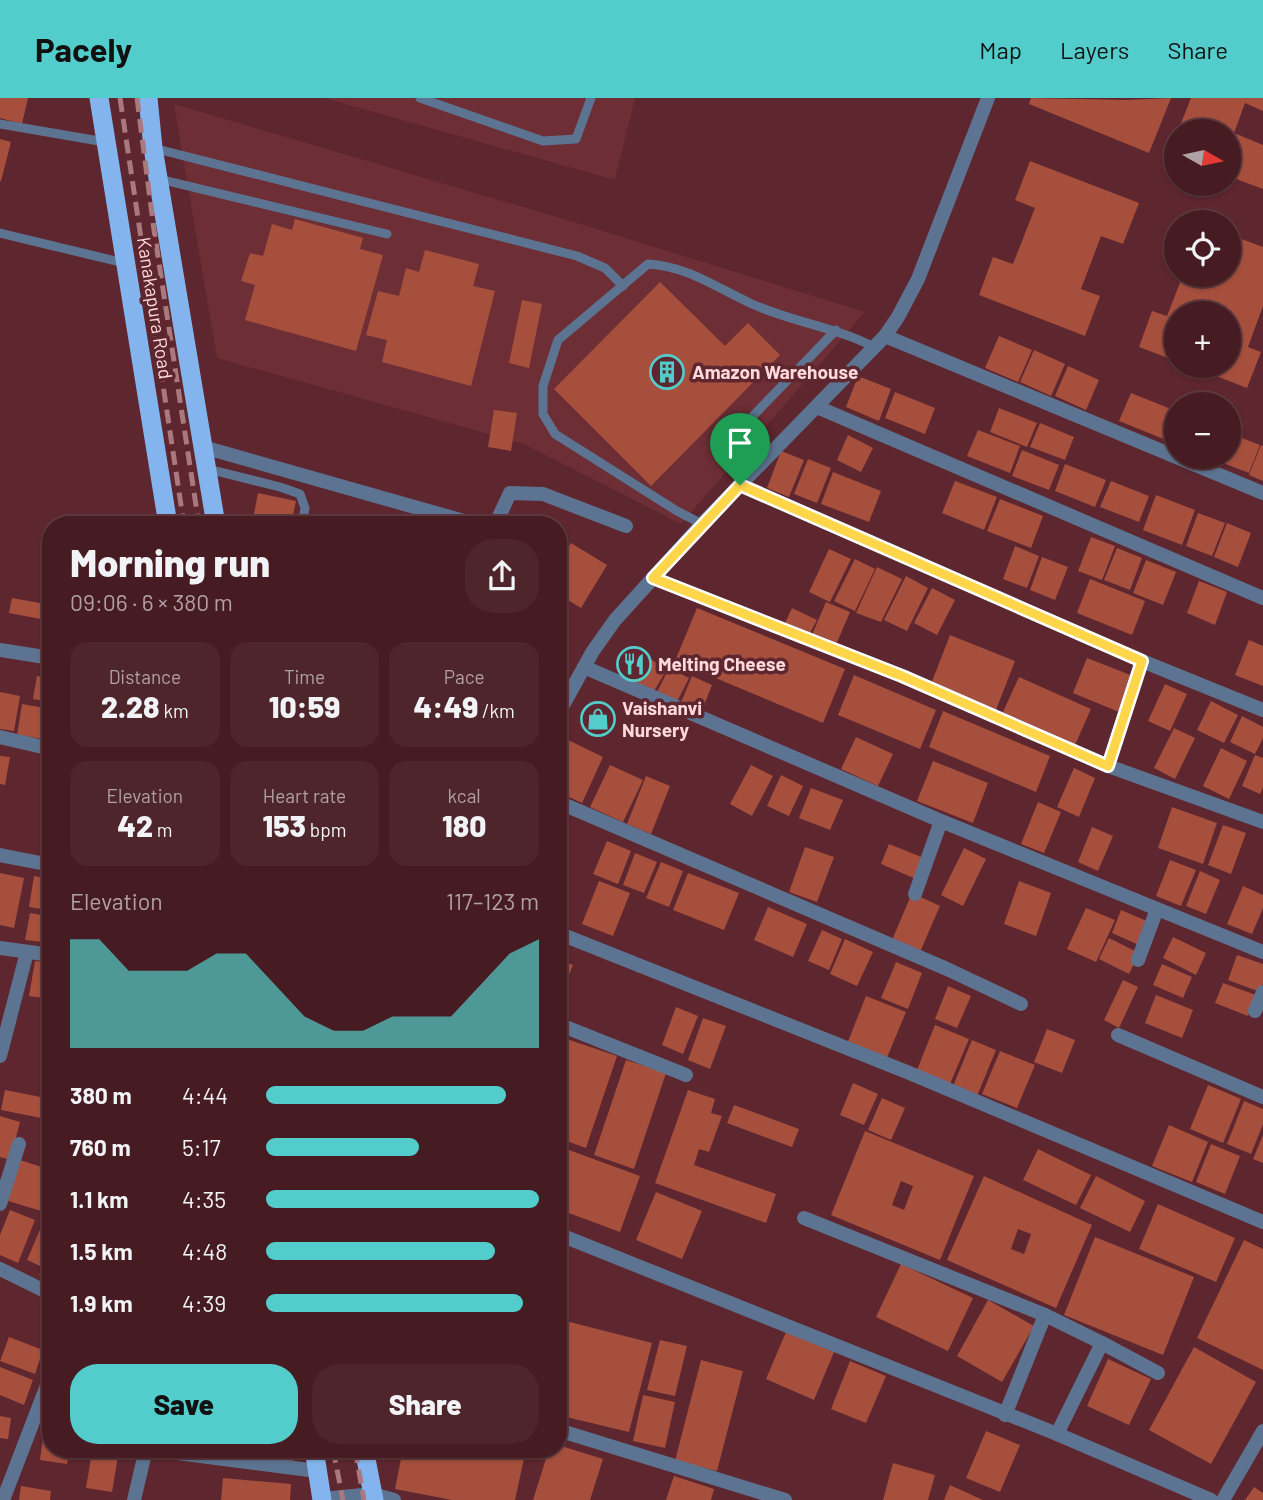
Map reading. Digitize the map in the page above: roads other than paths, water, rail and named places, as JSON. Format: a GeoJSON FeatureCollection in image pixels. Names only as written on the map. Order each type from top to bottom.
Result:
{"type":"FeatureCollection","features":[{"type":"Feature","properties":{"kind":"highway","name":"Kanakapura Road"},"geometry":{"type":"LineString","coordinates":[[99,98],[166,516]]}},
{"type":"Feature","properties":{"kind":"highway","name":"Kanakapura Road"},"geometry":{"type":"LineString","coordinates":[[148,98],[153,148],[206,469],[217,516]]}},
{"type":"Feature","properties":{"kind":"highway"},"geometry":{"type":"LineString","coordinates":[[315,1458],[322,1499]]}},
{"type":"Feature","properties":{"kind":"highway"},"geometry":{"type":"LineString","coordinates":[[366,1458],[374,1497]]}},
{"type":"Feature","properties":{"kind":"street"},"geometry":{"type":"LineString","coordinates":[[567,698],[610,626],[702,524],[885,336],[918,279],[988,98]]}},
{"type":"Feature","properties":{"kind":"street"},"geometry":{"type":"LineString","coordinates":[[885,336],[1263,493]]}},
{"type":"Feature","properties":{"kind":"street"},"geometry":{"type":"LineString","coordinates":[[817,407],[1263,598]]}},
{"type":"Feature","properties":{"kind":"street"},"geometry":{"type":"LineString","coordinates":[[203,447],[446,516]]}},
{"type":"Feature","properties":{"kind":"street"},"geometry":{"type":"LineString","coordinates":[[740,485],[1142,661],[1263,710]]}},
{"type":"Feature","properties":{"kind":"street"},"geometry":{"type":"LineString","coordinates":[[499,516],[510,493],[544,494],[626,526]]}},
{"type":"Feature","properties":{"kind":"street"},"geometry":{"type":"LineString","coordinates":[[653,578],[902,676],[1108,766],[1263,822]]}},
{"type":"Feature","properties":{"kind":"street"},"geometry":{"type":"LineString","coordinates":[[0,650],[42,657]]}},
{"type":"Feature","properties":{"kind":"street"},"geometry":{"type":"LineString","coordinates":[[1108,766],[1142,661]]}},
{"type":"Feature","properties":{"kind":"street"},"geometry":{"type":"LineString","coordinates":[[584,667],[941,821],[1263,952]]}},
{"type":"Feature","properties":{"kind":"street"},"geometry":{"type":"LineString","coordinates":[[0,737],[42,747]]}},
{"type":"Feature","properties":{"kind":"street"},"geometry":{"type":"LineString","coordinates":[[567,806],[947,969],[1021,1004]]}},
{"type":"Feature","properties":{"kind":"street"},"geometry":{"type":"LineString","coordinates":[[915,894],[941,821]]}},
{"type":"Feature","properties":{"kind":"street"},"geometry":{"type":"LineString","coordinates":[[0,855],[42,863]]}},
{"type":"Feature","properties":{"kind":"street"},"geometry":{"type":"LineString","coordinates":[[1138,960],[1157,909]]}},
{"type":"Feature","properties":{"kind":"street"},"geometry":{"type":"LineString","coordinates":[[567,937],[907,1072],[1263,1222]]}},
{"type":"Feature","properties":{"kind":"street"},"geometry":{"type":"LineString","coordinates":[[0,948],[42,954]]}},
{"type":"Feature","properties":{"kind":"street"},"geometry":{"type":"LineString","coordinates":[[0,1056],[27,952]]}},
{"type":"Feature","properties":{"kind":"street"},"geometry":{"type":"LineString","coordinates":[[1255,1011],[1263,992]]}},
{"type":"Feature","properties":{"kind":"street"},"geometry":{"type":"LineString","coordinates":[[567,1028],[686,1075]]}},
{"type":"Feature","properties":{"kind":"street"},"geometry":{"type":"LineString","coordinates":[[1118,1035],[1263,1097]]}},
{"type":"Feature","properties":{"kind":"street"},"geometry":{"type":"LineString","coordinates":[[0,1204],[19,1144]]}},
{"type":"Feature","properties":{"kind":"street"},"geometry":{"type":"LineString","coordinates":[[804,1218],[1045,1315],[1158,1373]]}},
{"type":"Feature","properties":{"kind":"street"},"geometry":{"type":"LineString","coordinates":[[567,1238],[1057,1434],[1211,1500]]}},
{"type":"Feature","properties":{"kind":"street"},"geometry":{"type":"LineString","coordinates":[[0,1269],[42,1290]]}},
{"type":"Feature","properties":{"kind":"street"},"geometry":{"type":"LineString","coordinates":[[1005,1415],[1045,1315]]}},
{"type":"Feature","properties":{"kind":"street"},"geometry":{"type":"LineString","coordinates":[[1057,1434],[1102,1343]]}},
{"type":"Feature","properties":{"kind":"street"},"geometry":{"type":"LineString","coordinates":[[3,1500],[42,1398]]}},
{"type":"Feature","properties":{"kind":"street"},"geometry":{"type":"LineString","coordinates":[[1223,1500],[1263,1431]]}},
{"type":"Feature","properties":{"kind":"street"},"geometry":{"type":"LineString","coordinates":[[567,1433],[785,1500]]}},
{"type":"Feature","properties":{"kind":"street"},"geometry":{"type":"LineString","coordinates":[[134,1500],[144,1458]]}},
{"type":"Feature","properties":{"kind":"street"},"geometry":{"type":"LineString","coordinates":[[216,1458],[317,1471]]}},
{"type":"Feature","properties":{"kind":"street"},"geometry":{"type":"LineString","coordinates":[[322,1499],[374,1497],[394,1500]]}},
{"type":"Feature","properties":{"kind":"lane"},"geometry":{"type":"LineString","coordinates":[[420,98],[542,141],[576,139],[592,98]]}},
{"type":"Feature","properties":{"kind":"lane"},"geometry":{"type":"LineString","coordinates":[[0,124],[105,142]]}},
{"type":"Feature","properties":{"kind":"lane"},"geometry":{"type":"LineString","coordinates":[[153,148],[577,256],[605,268],[622,286]]}},
{"type":"Feature","properties":{"kind":"lane"},"geometry":{"type":"LineString","coordinates":[[159,179],[387,234]]}},
{"type":"Feature","properties":{"kind":"lane"},"geometry":{"type":"LineString","coordinates":[[0,233],[124,263]]}},
{"type":"Feature","properties":{"kind":"lane"},"geometry":{"type":"LineString","coordinates":[[702,524],[677,511],[555,433],[543,414],[543,386],[558,340],[648,264],[668,265],[710,281],[752,304],[794,320],[851,335],[874,347]]}},
{"type":"Feature","properties":{"kind":"lane"},"geometry":{"type":"LineString","coordinates":[[718,452],[836,330]]}},
{"type":"Feature","properties":{"kind":"lane"},"geometry":{"type":"LineString","coordinates":[[206,469],[281,487],[300,495],[305,508],[304,516]]}},
{"type":"Feature","properties":{"kind":"railway"},"geometry":{"type":"LineString","coordinates":[[120,98],[183,516]]}},
{"type":"Feature","properties":{"kind":"railway"},"geometry":{"type":"LineString","coordinates":[[137,98],[154,230],[198,516]]}},
{"type":"Feature","properties":{"kind":"railway"},"geometry":{"type":"LineString","coordinates":[[335,1458],[343,1500]]}},
{"type":"Feature","properties":{"kind":"railway"},"geometry":{"type":"LineString","coordinates":[[357,1458],[364,1500]]}},
{"type":"Feature","properties":{"kind":"place","name":"Amazon Warehouse"},"geometry":{"type":"Point","coordinates":[667,372]}},
{"type":"Feature","properties":{"kind":"place","name":"Melting Cheese"},"geometry":{"type":"Point","coordinates":[634,664]}},
{"type":"Feature","properties":{"kind":"place","name":"Vaishanvi Nursery"},"geometry":{"type":"Point","coordinates":[598,719]}}]}
